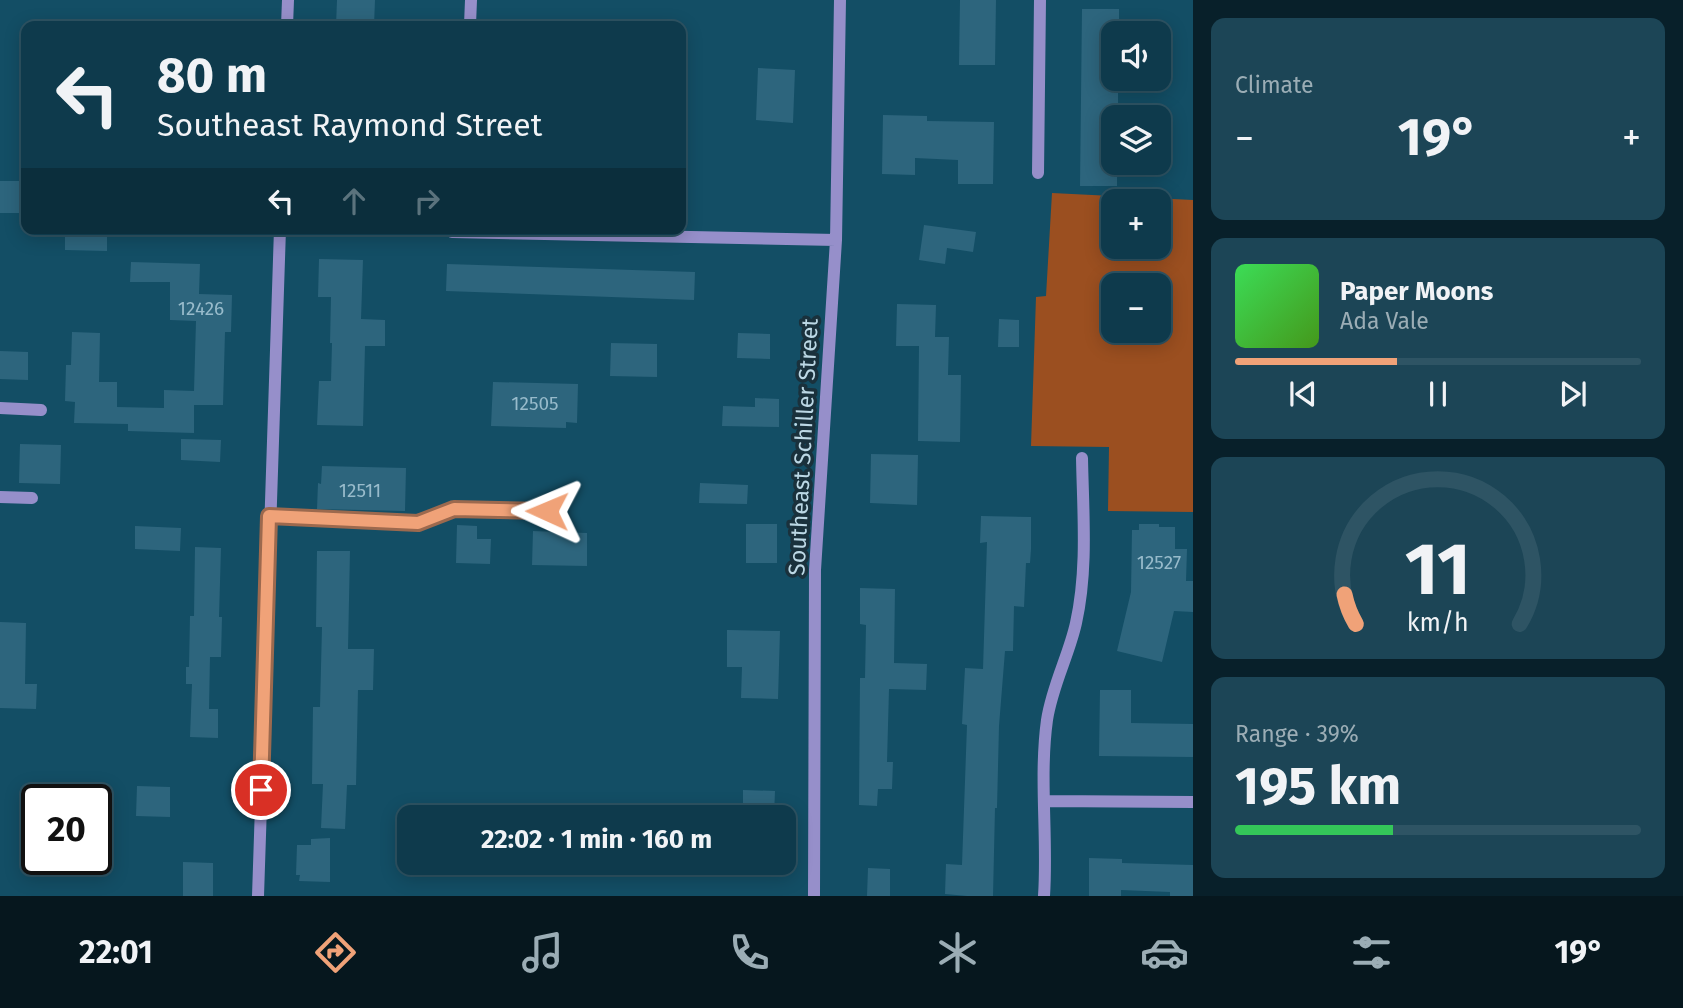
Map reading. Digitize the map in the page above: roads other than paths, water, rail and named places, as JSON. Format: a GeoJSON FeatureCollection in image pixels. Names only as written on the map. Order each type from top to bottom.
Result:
{"type":"FeatureCollection","features":[{"type":"Feature","properties":{"kind":"street"},"geometry":{"type":"LineString","coordinates":[[288,21],[289,0]]}},
{"type":"Feature","properties":{"kind":"street"},"geometry":{"type":"LineString","coordinates":[[470,21],[471,0]]}},
{"type":"Feature","properties":{"kind":"street","name":"Southeast Schiller Street"},"geometry":{"type":"LineString","coordinates":[[814,896],[815,570],[836,240],[840,0]]}},
{"type":"Feature","properties":{"kind":"street"},"geometry":{"type":"LineString","coordinates":[[1038,173],[1040,0]]}},
{"type":"Feature","properties":{"kind":"street"},"geometry":{"type":"LineString","coordinates":[[258,896],[280,235]]}},
{"type":"Feature","properties":{"kind":"street"},"geometry":{"type":"LineString","coordinates":[[596,235],[836,240]]}},
{"type":"Feature","properties":{"kind":"street"},"geometry":{"type":"LineString","coordinates":[[0,408],[41,410]]}},
{"type":"Feature","properties":{"kind":"street"},"geometry":{"type":"LineString","coordinates":[[1044,896],[1047,718],[1059,671],[1076,624],[1084,578],[1082,458]]}},
{"type":"Feature","properties":{"kind":"street"},"geometry":{"type":"LineString","coordinates":[[0,497],[32,498]]}},
{"type":"Feature","properties":{"kind":"street"},"geometry":{"type":"LineString","coordinates":[[269,516],[418,523],[454,509],[547,511]]}},
{"type":"Feature","properties":{"kind":"street"},"geometry":{"type":"LineString","coordinates":[[1045,801],[1193,802]]}}]}
